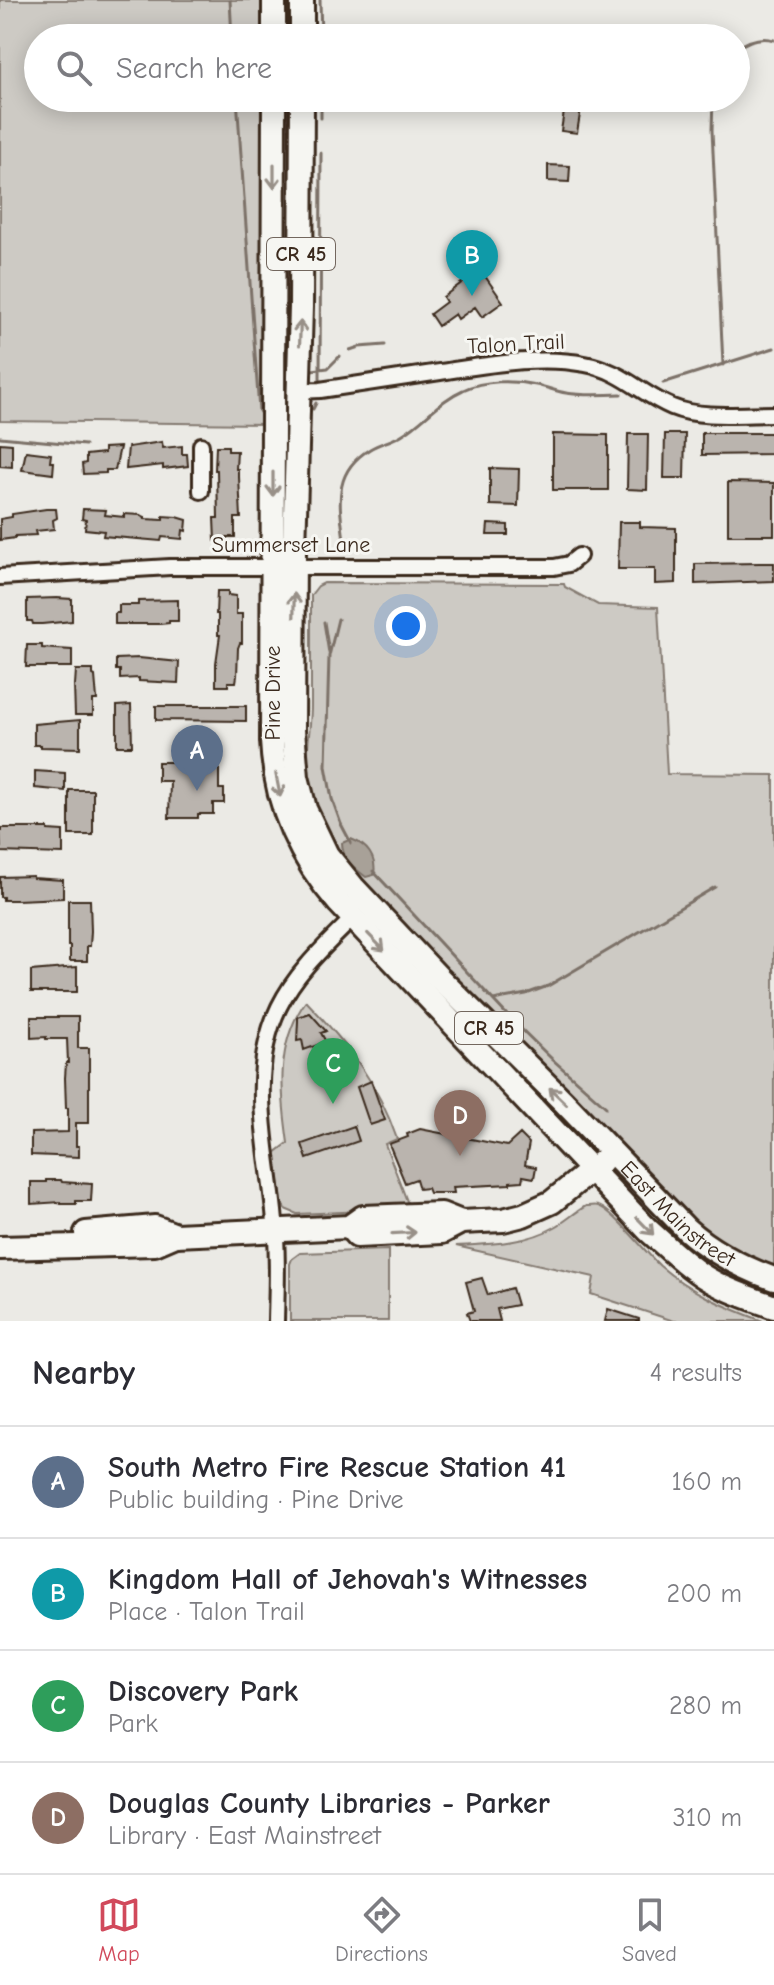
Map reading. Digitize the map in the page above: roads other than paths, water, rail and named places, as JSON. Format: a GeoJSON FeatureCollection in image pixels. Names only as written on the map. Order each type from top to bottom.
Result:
{"type":"FeatureCollection","features":[{"type":"Feature","properties":{"kind":"main road"},"geometry":{"type":"LineString","coordinates":[[274,0],[274,24]]}},
{"type":"Feature","properties":{"kind":"main road"},"geometry":{"type":"LineString","coordinates":[[302,0],[302,24]]}},
{"type":"Feature","properties":{"kind":"main road","name":"Pine Drive"},"geometry":{"type":"LineString","coordinates":[[274,112],[284,567],[294,755],[302,799],[320,842],[341,873],[454,993],[612,1152]]}},
{"type":"Feature","properties":{"kind":"main road","name":"Pine Drive"},"geometry":{"type":"LineString","coordinates":[[302,112],[298,391],[272,741],[279,793],[301,851],[326,888],[592,1169]]}},
{"type":"Feature","properties":{"kind":"main road","name":"East Mainstreet"},"geometry":{"type":"LineString","coordinates":[[0,1248],[155,1244],[176,1235],[349,1227],[357,1236],[442,1232],[461,1222],[503,1220],[533,1212],[552,1202],[612,1152],[702,1243],[734,1263],[774,1279]]}},
{"type":"Feature","properties":{"kind":"main road","name":"East Mainstreet"},"geometry":{"type":"LineString","coordinates":[[592,1169],[648,1230],[686,1264],[723,1287],[774,1307]]}},
{"type":"Feature","properties":{"kind":"street","name":"Talon Trail"},"geometry":{"type":"LineString","coordinates":[[298,391],[469,367],[564,361],[596,366],[626,378],[669,406],[689,413],[774,414]]}},
{"type":"Feature","properties":{"kind":"street"},"geometry":{"type":"LineString","coordinates":[[201,445],[201,491]]}},
{"type":"Feature","properties":{"kind":"street","name":"Summerset Lane"},"geometry":{"type":"LineString","coordinates":[[0,577],[152,568],[554,567],[569,564],[579,556]]}},
{"type":"Feature","properties":{"kind":"street"},"geometry":{"type":"LineString","coordinates":[[276,1321],[275,1230],[262,1092],[267,1041],[280,1006],[296,980],[353,918]]}},
{"type":"Feature","properties":{"kind":"waterway"},"geometry":{"type":"LineString","coordinates":[[230,0],[231,24]]}},
{"type":"Feature","properties":{"kind":"waterway"},"geometry":{"type":"LineString","coordinates":[[320,0],[321,24]]}},
{"type":"Feature","properties":{"kind":"waterway"},"geometry":{"type":"LineString","coordinates":[[750,42],[774,40]]}},
{"type":"Feature","properties":{"kind":"waterway"},"geometry":{"type":"LineString","coordinates":[[238,112],[261,414]]}},
{"type":"Feature","properties":{"kind":"waterway"},"geometry":{"type":"LineString","coordinates":[[321,112],[321,118]]}},
{"type":"Feature","properties":{"kind":"waterway"},"geometry":{"type":"LineString","coordinates":[[713,112],[723,365]]}},
{"type":"Feature","properties":{"kind":"waterway"},"geometry":{"type":"LineString","coordinates":[[320,380],[321,153]]}},
{"type":"Feature","properties":{"kind":"waterway"},"geometry":{"type":"LineString","coordinates":[[350,350],[385,345]]}},
{"type":"Feature","properties":{"kind":"waterway"},"geometry":{"type":"LineString","coordinates":[[663,383],[774,348]]}},
{"type":"Feature","properties":{"kind":"waterway"},"geometry":{"type":"LineString","coordinates":[[312,370],[328,368],[340,356]]}},
{"type":"Feature","properties":{"kind":"waterway"},"geometry":{"type":"LineString","coordinates":[[345,549],[340,506],[343,481],[348,470],[370,449],[403,434],[455,394],[480,384],[508,382],[573,394],[621,394]]}},
{"type":"Feature","properties":{"kind":"waterway"},"geometry":{"type":"LineString","coordinates":[[313,409],[316,403]]}},
{"type":"Feature","properties":{"kind":"waterway"},"geometry":{"type":"LineString","coordinates":[[0,437],[85,445]]}},
{"type":"Feature","properties":{"kind":"waterway"},"geometry":{"type":"LineString","coordinates":[[338,619],[329,656],[326,766],[332,799],[351,843]]}},
{"type":"Feature","properties":{"kind":"waterway"},"geometry":{"type":"LineString","coordinates":[[324,622],[329,653]]}},
{"type":"Feature","properties":{"kind":"waterway"},"geometry":{"type":"LineString","coordinates":[[373,871],[508,1016],[606,1107]]}},
{"type":"Feature","properties":{"kind":"waterway"},"geometry":{"type":"LineString","coordinates":[[493,1000],[548,986],[715,887]]}},
{"type":"Feature","properties":{"kind":"place","name":"Kingdom Hall of Jehovah's Witnesses"},"geometry":{"type":"Point","coordinates":[472,296]}},
{"type":"Feature","properties":{"kind":"place","name":"South Metro Fire Rescue Station 41"},"geometry":{"type":"Point","coordinates":[197,791]}},
{"type":"Feature","properties":{"kind":"place","name":"Discovery Park"},"geometry":{"type":"Point","coordinates":[333,1104]}},
{"type":"Feature","properties":{"kind":"place","name":"Douglas County Libraries - Parker"},"geometry":{"type":"Point","coordinates":[460,1156]}}]}
